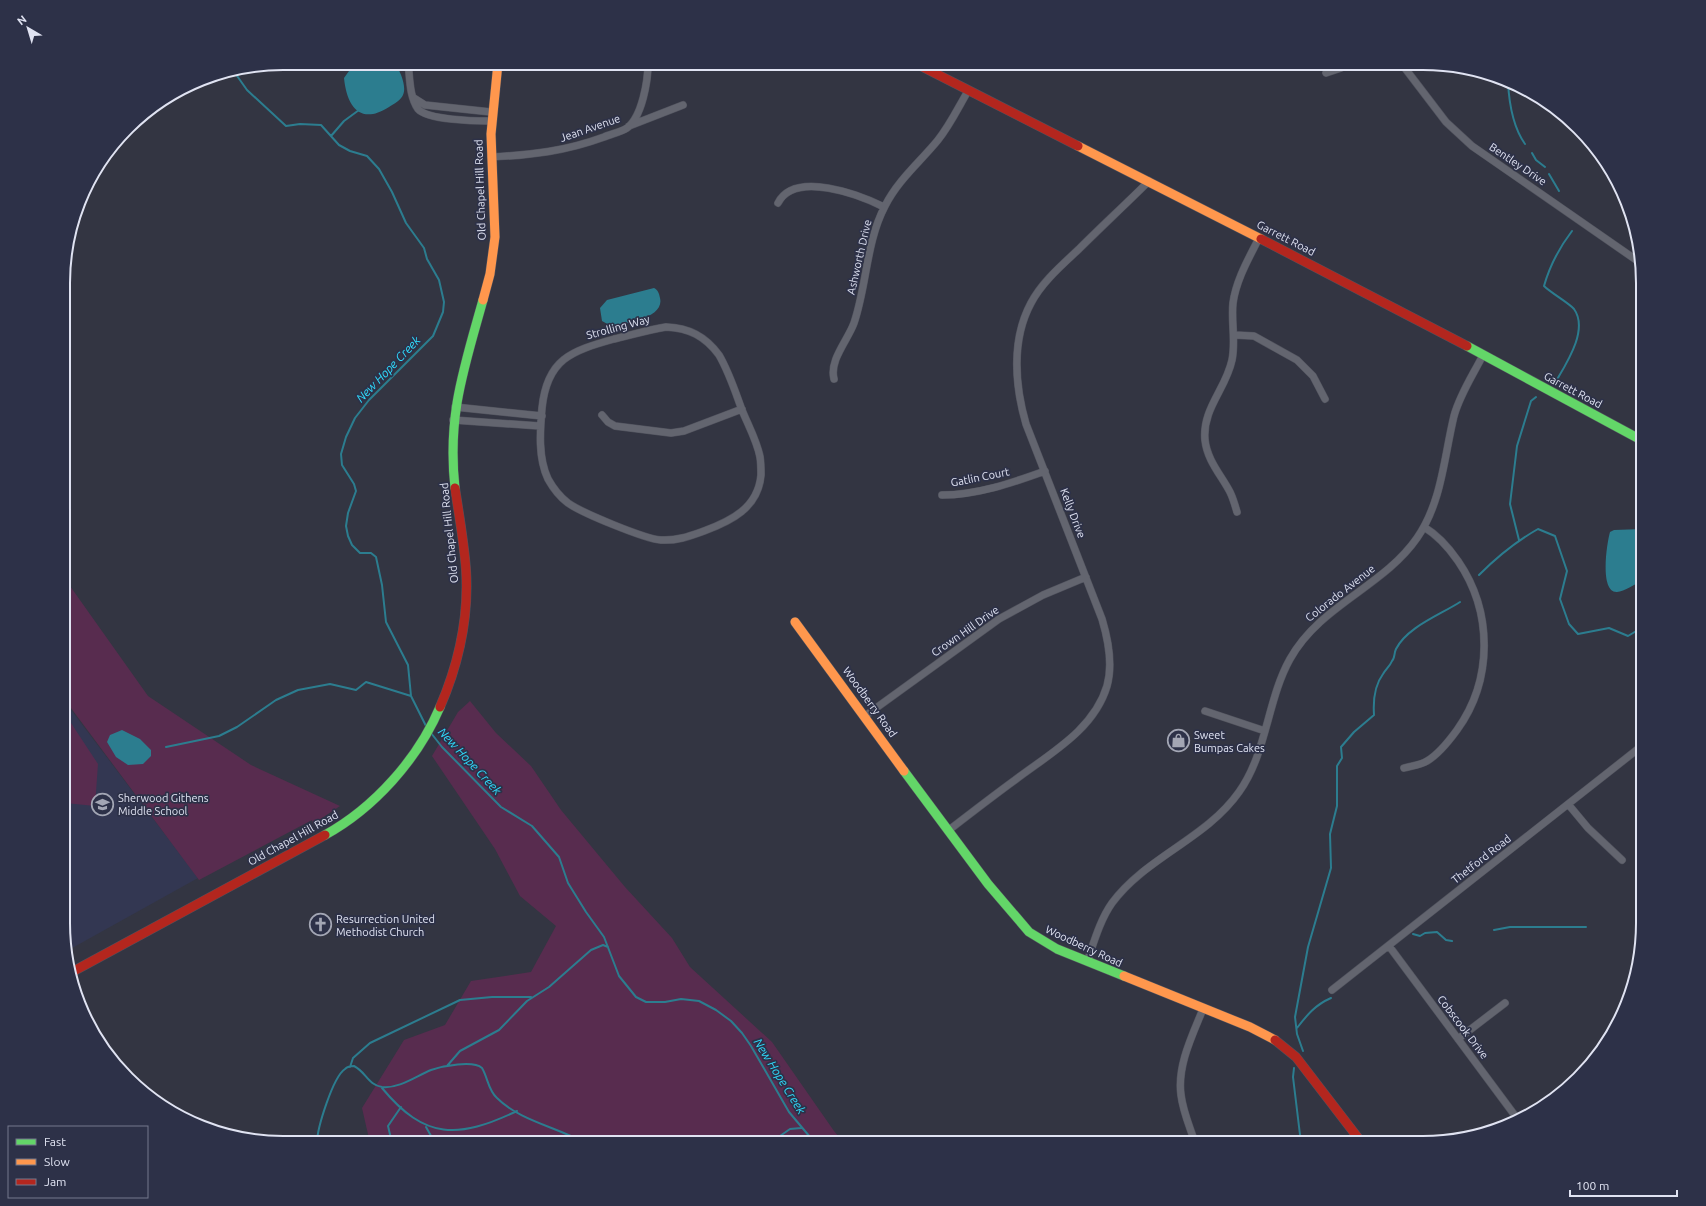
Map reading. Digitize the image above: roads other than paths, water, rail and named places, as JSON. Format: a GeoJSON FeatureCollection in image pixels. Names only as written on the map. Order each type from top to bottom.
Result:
{"type":"FeatureCollection","features":[{"type":"Feature","properties":{"kind":"street"},"geometry":{"type":"LineString","coordinates":[[409,70],[410,86],[417,108],[426,115],[491,121]]}},
{"type":"Feature","properties":{"kind":"street","name":"Old Chapel Hill Road"},"geometry":{"type":"LineString","coordinates":[[75,970],[335,830],[358,814],[382,793],[413,756],[430,729],[442,705],[452,680],[464,624],[467,589],[465,557],[452,449],[453,420],[494,250],[496,208],[491,157],[491,112],[497,70]]}},
{"type":"Feature","properties":{"kind":"street","name":"Jean Avenue"},"geometry":{"type":"LineString","coordinates":[[491,157],[535,154],[577,147],[627,128],[638,115],[647,79],[648,70]]}},
{"type":"Feature","properties":{"kind":"street","name":"Garrett Road"},"geometry":{"type":"LineString","coordinates":[[928,70],[1361,290],[1636,438]]}},
{"type":"Feature","properties":{"kind":"street"},"geometry":{"type":"LineString","coordinates":[[1326,73],[1335,70]]}},
{"type":"Feature","properties":{"kind":"street","name":"Bentley Drive"},"geometry":{"type":"LineString","coordinates":[[1406,70],[1442,117],[1472,146],[1635,259]]}},
{"type":"Feature","properties":{"kind":"street","name":"Ashworth Drive"},"geometry":{"type":"LineString","coordinates":[[834,378],[834,363],[854,324],[874,233],[884,207],[900,182],[948,127],[968,91]]}},
{"type":"Feature","properties":{"kind":"street"},"geometry":{"type":"LineString","coordinates":[[414,97],[425,105],[491,112]]}},
{"type":"Feature","properties":{"kind":"street"},"geometry":{"type":"LineString","coordinates":[[629,126],[683,105]]}},
{"type":"Feature","properties":{"kind":"street","name":"Kelly Drive"},"geometry":{"type":"LineString","coordinates":[[949,830],[1063,744],[1086,723],[1103,696],[1108,684],[1107,635],[1026,424],[1020,404],[1016,381],[1016,364],[1026,313],[1036,294],[1059,268],[1149,181]]}},
{"type":"Feature","properties":{"kind":"street"},"geometry":{"type":"LineString","coordinates":[[778,203],[783,196],[795,189],[822,187],[849,192],[884,207]]}},
{"type":"Feature","properties":{"kind":"street"},"geometry":{"type":"LineString","coordinates":[[1237,512],[1230,492],[1211,460],[1205,439],[1206,422],[1211,405],[1229,369],[1235,335],[1233,302],[1242,272],[1259,238]]}},
{"type":"Feature","properties":{"kind":"street","name":"Strolling Way"},"geometry":{"type":"LineString","coordinates":[[666,327],[689,330],[709,342],[724,362],[742,409],[760,457],[761,476],[755,496],[742,512],[728,521],[684,538],[674,540],[656,540],[648,538],[586,513],[568,503],[553,487],[545,470],[540,426],[547,382],[555,367],[566,357],[587,347],[666,327]]}},
{"type":"Feature","properties":{"kind":"street"},"geometry":{"type":"LineString","coordinates":[[1235,335],[1254,336],[1297,360],[1313,376],[1325,399]]}},
{"type":"Feature","properties":{"kind":"street","name":"Colorado Avenue"},"geometry":{"type":"LineString","coordinates":[[1087,962],[1106,914],[1124,890],[1144,872],[1206,827],[1224,811],[1234,799],[1252,770],[1285,670],[1294,652],[1306,635],[1330,612],[1398,560],[1424,527],[1438,494],[1458,405],[1483,355]]}},
{"type":"Feature","properties":{"kind":"street"},"geometry":{"type":"LineString","coordinates":[[455,408],[542,416]]}},
{"type":"Feature","properties":{"kind":"street"},"geometry":{"type":"LineString","coordinates":[[602,415],[608,422],[615,426],[652,432],[671,433],[684,431],[742,409]]}},
{"type":"Feature","properties":{"kind":"street"},"geometry":{"type":"LineString","coordinates":[[497,423],[498,411]]}},
{"type":"Feature","properties":{"kind":"street"},"geometry":{"type":"LineString","coordinates":[[453,420],[540,426]]}},
{"type":"Feature","properties":{"kind":"street","name":"Gatlin Court"},"geometry":{"type":"LineString","coordinates":[[942,495],[961,494],[999,487],[1044,471]]}},
{"type":"Feature","properties":{"kind":"street"},"geometry":{"type":"LineString","coordinates":[[1404,768],[1427,761],[1446,744],[1456,731],[1467,714],[1477,692],[1484,656],[1484,627],[1474,588],[1464,569],[1448,547],[1436,535],[1424,527]]}},
{"type":"Feature","properties":{"kind":"street","name":"Crown Hill Drive"},"geometry":{"type":"LineString","coordinates":[[865,716],[999,619],[1043,595],[1086,577]]}},
{"type":"Feature","properties":{"kind":"street","name":"Woodberry Road"},"geometry":{"type":"LineString","coordinates":[[795,622],[988,884],[1019,922],[1046,944],[1265,1034],[1288,1049],[1322,1089],[1357,1136]]}},
{"type":"Feature","properties":{"kind":"street"},"geometry":{"type":"LineString","coordinates":[[1205,711],[1265,731]]}},
{"type":"Feature","properties":{"kind":"street","name":"Thetford Road"},"geometry":{"type":"LineString","coordinates":[[1332,990],[1636,750]]}},
{"type":"Feature","properties":{"kind":"street"},"geometry":{"type":"LineString","coordinates":[[1568,804],[1588,828],[1622,860]]}},
{"type":"Feature","properties":{"kind":"street","name":"Cobscook Drive"},"geometry":{"type":"LineString","coordinates":[[1388,946],[1515,1115]]}},
{"type":"Feature","properties":{"kind":"street"},"geometry":{"type":"LineString","coordinates":[[1458,1038],[1505,1003]]}},
{"type":"Feature","properties":{"kind":"street"},"geometry":{"type":"LineString","coordinates":[[1193,1136],[1183,1104],[1181,1078],[1191,1038],[1203,1009]]}},
{"type":"Feature","properties":{"kind":"waterway","name":"New Hope Creek"},"geometry":{"type":"LineString","coordinates":[[237,75],[247,90],[286,126],[300,124],[321,125],[339,145],[350,151],[367,156],[379,169],[392,192],[406,223],[424,248],[427,259],[439,280],[444,302],[443,312],[433,336],[369,400],[355,418],[346,437],[341,454],[342,465],[354,484],[356,491],[348,513],[346,526],[348,536],[352,545],[360,553],[371,553],[376,557],[382,585],[386,622],[408,665],[411,696],[426,726]]}},
{"type":"Feature","properties":{"kind":"waterway"},"geometry":{"type":"LineString","coordinates":[[1508,88],[1512,114],[1517,130],[1525,144]]}},
{"type":"Feature","properties":{"kind":"waterway"},"geometry":{"type":"LineString","coordinates":[[331,136],[344,121],[359,110]]}},
{"type":"Feature","properties":{"kind":"waterway"},"geometry":{"type":"LineString","coordinates":[[1532,153],[1536,160],[1545,167]]}},
{"type":"Feature","properties":{"kind":"waterway"},"geometry":{"type":"LineString","coordinates":[[1549,174],[1559,191]]}},
{"type":"Feature","properties":{"kind":"waterway"},"geometry":{"type":"LineString","coordinates":[[1555,383],[1574,347],[1579,327],[1578,317],[1572,307],[1544,286],[1555,257],[1572,231]]}},
{"type":"Feature","properties":{"kind":"waterway"},"geometry":{"type":"LineString","coordinates":[[1519,540],[1510,504],[1517,446],[1531,401],[1536,397]]}},
{"type":"Feature","properties":{"kind":"waterway"},"geometry":{"type":"LineString","coordinates":[[1479,575],[1507,550],[1538,529],[1555,536],[1567,571],[1560,599],[1569,624],[1578,634],[1609,628],[1628,636],[1636,631]]}},
{"type":"Feature","properties":{"kind":"waterway"},"geometry":{"type":"LineString","coordinates":[[1303,1051],[1297,1034],[1295,1017],[1308,947],[1331,868],[1330,834],[1337,806],[1337,766],[1342,758],[1341,747],[1354,732],[1374,715],[1376,688],[1384,672],[1393,660],[1396,649],[1401,641],[1425,622],[1460,602]]}},
{"type":"Feature","properties":{"kind":"waterway"},"geometry":{"type":"LineString","coordinates":[[166,747],[219,736],[237,727],[276,700],[298,690],[330,684],[356,690],[366,682],[411,696]]}},
{"type":"Feature","properties":{"kind":"waterway","name":"New Hope Creek"},"geometry":{"type":"LineString","coordinates":[[431,733],[442,747],[501,807],[532,826],[559,857],[568,883],[604,937],[619,976],[636,997],[646,1002],[665,1002],[681,999],[699,1001],[716,1010],[731,1021],[751,1046],[789,1112],[809,1136]]}},
{"type":"Feature","properties":{"kind":"waterway"},"geometry":{"type":"LineString","coordinates":[[1494,930],[1510,927],[1586,927]]}},
{"type":"Feature","properties":{"kind":"waterway"},"geometry":{"type":"LineString","coordinates":[[1413,934],[1420,936],[1425,933],[1437,932],[1446,940],[1452,941]]}},
{"type":"Feature","properties":{"kind":"waterway"},"geometry":{"type":"LineString","coordinates":[[447,1066],[460,1051],[499,1030],[527,1001],[549,987],[591,950],[603,945],[608,947]]}},
{"type":"Feature","properties":{"kind":"waterway"},"geometry":{"type":"LineString","coordinates":[[350,1067],[353,1058],[370,1043],[460,1000],[492,997],[531,997]]}},
{"type":"Feature","properties":{"kind":"waterway"},"geometry":{"type":"LineString","coordinates":[[1297,1028],[1312,1011],[1320,1004],[1331,998]]}},
{"type":"Feature","properties":{"kind":"waterway"},"geometry":{"type":"LineString","coordinates":[[318,1136],[326,1103],[331,1092],[340,1074],[350,1066],[354,1066],[358,1069],[373,1084],[388,1087],[407,1082],[431,1070],[465,1064],[472,1064],[482,1068],[494,1095],[506,1106],[528,1118],[572,1136]]}},
{"type":"Feature","properties":{"kind":"waterway"},"geometry":{"type":"LineString","coordinates":[[1294,1068],[1293,1077],[1300,1136]]}},
{"type":"Feature","properties":{"kind":"waterway"},"geometry":{"type":"LineString","coordinates":[[382,1088],[398,1105],[413,1117],[428,1126],[444,1130],[460,1130],[477,1127],[517,1111]]}},
{"type":"Feature","properties":{"kind":"waterway"},"geometry":{"type":"LineString","coordinates":[[390,1136],[388,1126],[401,1107]]}},
{"type":"Feature","properties":{"kind":"waterway"},"geometry":{"type":"LineString","coordinates":[[426,1127],[431,1136]]}},
{"type":"Feature","properties":{"kind":"waterway"},"geometry":{"type":"LineString","coordinates":[[780,1136],[790,1129],[801,1128]]}},
{"type":"Feature","properties":{"kind":"place","name":"Sweet Bumpas Cakes"},"geometry":{"type":"Point","coordinates":[1178,741]}},
{"type":"Feature","properties":{"kind":"place","name":"Sherwood Githens Middle School"},"geometry":{"type":"Point","coordinates":[103,804]}},
{"type":"Feature","properties":{"kind":"place","name":"Resurrection United Methodist Church"},"geometry":{"type":"Point","coordinates":[320,925]}}]}
